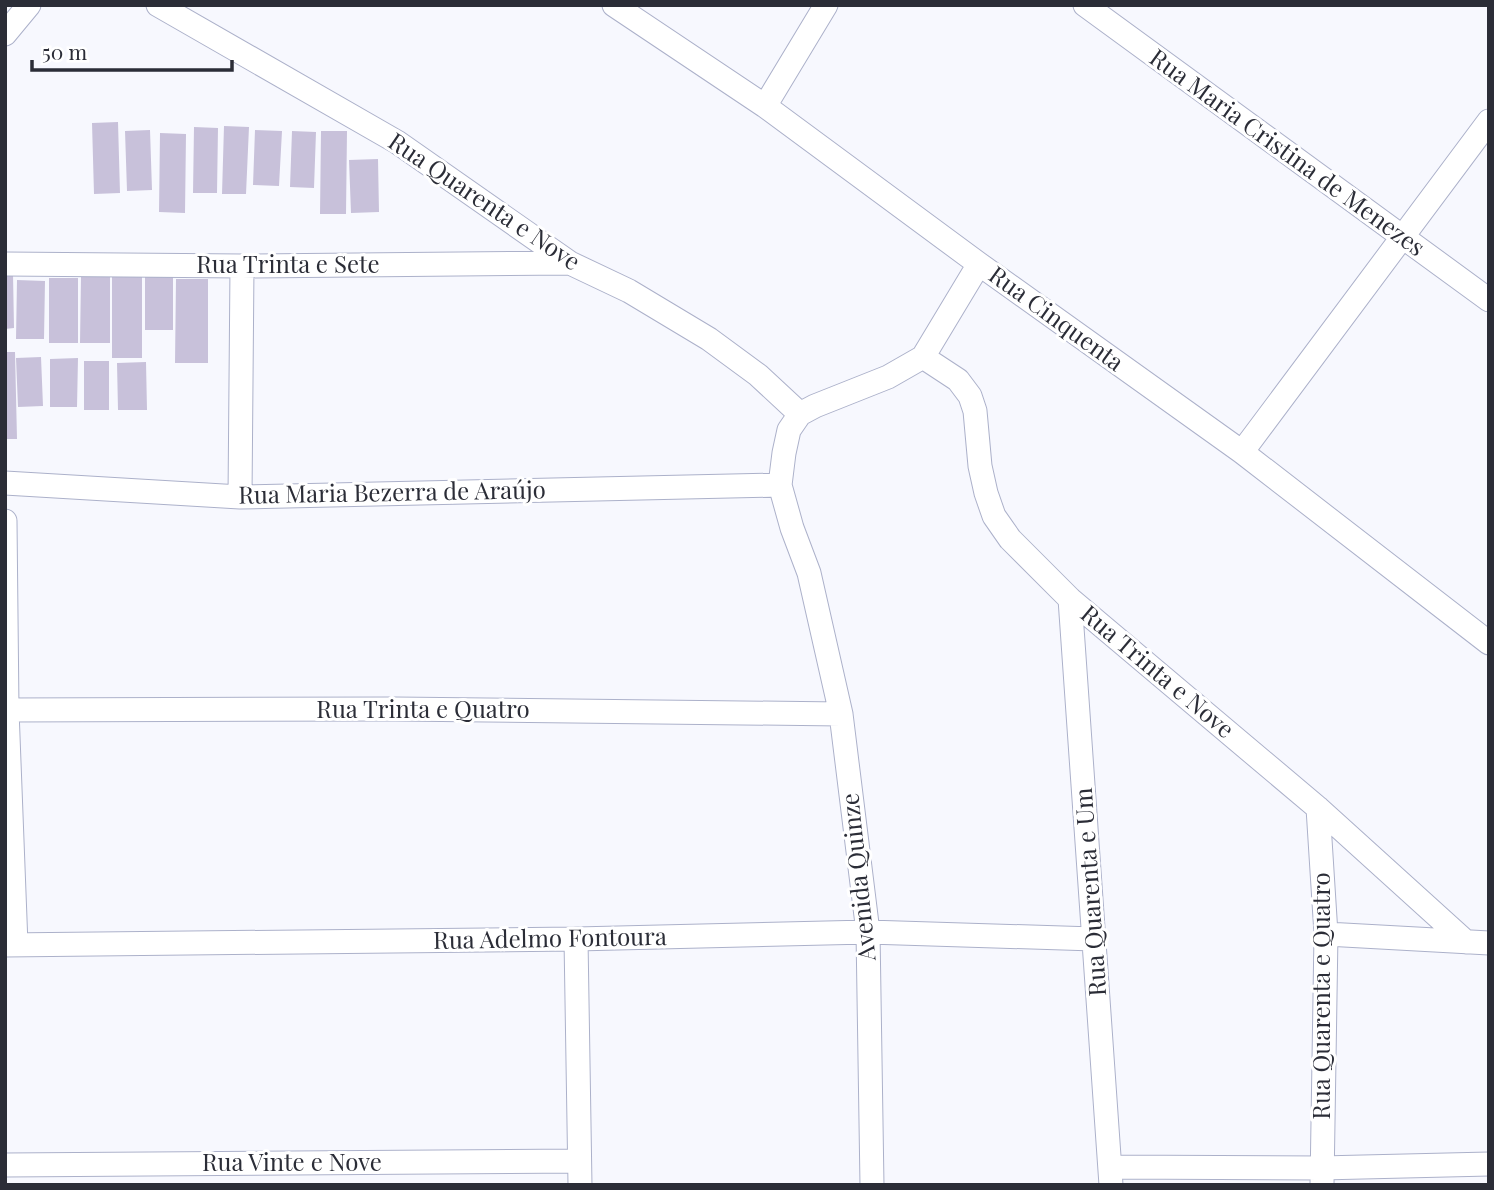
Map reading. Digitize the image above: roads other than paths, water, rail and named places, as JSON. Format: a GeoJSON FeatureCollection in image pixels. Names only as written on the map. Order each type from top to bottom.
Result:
{"type":"FeatureCollection","features":[{"type":"Feature","properties":{"kind":"street"},"geometry":{"type":"LineString","coordinates":[[5,34],[29,5]]}},
{"type":"Feature","properties":{"kind":"street","name":"Rua Quarenta e Nove"},"geometry":{"type":"LineString","coordinates":[[158,5],[397,142],[570,263],[629,291],[709,339],[758,375],[800,414]]}},
{"type":"Feature","properties":{"kind":"street","name":"Rua Cinquenta"},"geometry":{"type":"LineString","coordinates":[[614,5],[765,106],[979,264],[1242,452],[1489,643]]}},
{"type":"Feature","properties":{"kind":"street"},"geometry":{"type":"LineString","coordinates":[[765,106],[826,5]]}},
{"type":"Feature","properties":{"kind":"street","name":"Rua Maria Cristina de Menezes"},"geometry":{"type":"LineString","coordinates":[[1085,5],[1489,300]]}},
{"type":"Feature","properties":{"kind":"street"},"geometry":{"type":"LineString","coordinates":[[1242,452],[1489,121]]}},
{"type":"Feature","properties":{"kind":"street","name":"Rua Trinta e Sete"},"geometry":{"type":"LineString","coordinates":[[5,264],[242,267],[570,263]]}},
{"type":"Feature","properties":{"kind":"street"},"geometry":{"type":"LineString","coordinates":[[780,485],[783,453],[789,430],[800,414],[888,377],[923,357],[979,264]]}},
{"type":"Feature","properties":{"kind":"street"},"geometry":{"type":"LineString","coordinates":[[240,497],[242,267]]}},
{"type":"Feature","properties":{"kind":"street","name":"Rua Trinta e Nove"},"geometry":{"type":"LineString","coordinates":[[923,357],[958,380],[970,396],[975,411],[980,466],[986,493],[994,516],[1010,539],[1070,599],[1477,943]]}},
{"type":"Feature","properties":{"kind":"street","name":"Rua Maria Bezerra de Araújo"},"geometry":{"type":"LineString","coordinates":[[5,483],[240,497],[780,485]]}},
{"type":"Feature","properties":{"kind":"street","name":"Avenida Quinze"},"geometry":{"type":"LineString","coordinates":[[780,485],[808,573],[841,714],[868,932],[872,1185]]}},
{"type":"Feature","properties":{"kind":"street"},"geometry":{"type":"LineString","coordinates":[[5,521],[11,945]]}},
{"type":"Feature","properties":{"kind":"street","name":"Rua Quarenta e Um"},"geometry":{"type":"LineString","coordinates":[[1070,599],[1111,1176]]}},
{"type":"Feature","properties":{"kind":"street","name":"Rua Trinta e Quatro"},"geometry":{"type":"LineString","coordinates":[[6,710],[395,709],[841,714]]}},
{"type":"Feature","properties":{"kind":"street","name":"Rua Quarenta e Quatro"},"geometry":{"type":"LineString","coordinates":[[1318,808],[1326,934],[1322,1176]]}},
{"type":"Feature","properties":{"kind":"street","name":"Rua Adelmo Fontoura"},"geometry":{"type":"LineString","coordinates":[[11,945],[576,939],[868,932],[1094,939]]}},
{"type":"Feature","properties":{"kind":"street"},"geometry":{"type":"LineString","coordinates":[[1326,934],[1477,943]]}},
{"type":"Feature","properties":{"kind":"street"},"geometry":{"type":"LineString","coordinates":[[576,939],[580,1185]]}},
{"type":"Feature","properties":{"kind":"street","name":"Rua Vinte e Nove"},"geometry":{"type":"LineString","coordinates":[[5,1165],[579,1161]]}},
{"type":"Feature","properties":{"kind":"street"},"geometry":{"type":"LineString","coordinates":[[1111,1176],[1322,1176],[1489,1164]]}}]}
